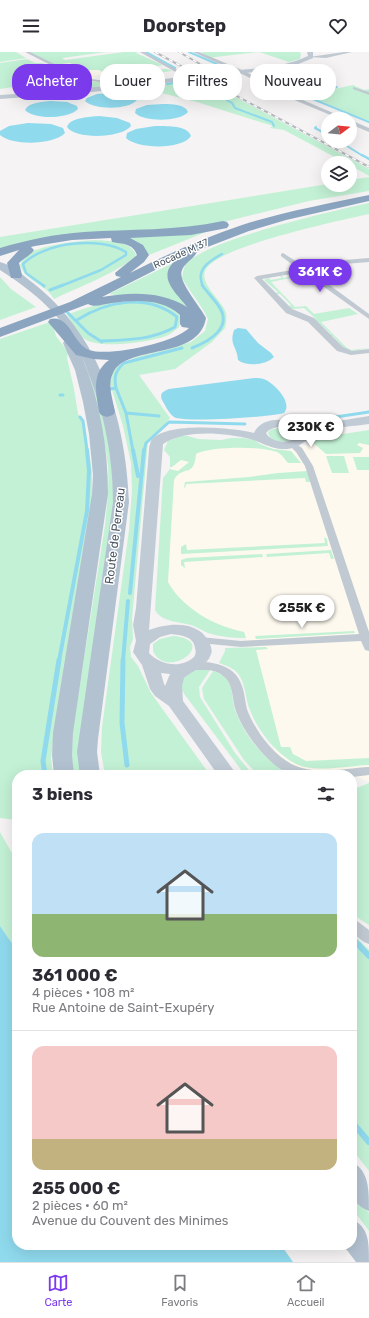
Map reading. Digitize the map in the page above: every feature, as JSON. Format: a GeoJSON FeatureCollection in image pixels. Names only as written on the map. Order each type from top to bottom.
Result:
{"type":"FeatureCollection","features":[{"type":"Feature","properties":{"kind":"highway","name":"Rocade M 37"},"geometry":{"type":"LineString","coordinates":[[72,302],[113,279],[186,245],[253,220],[318,203],[369,194]]}},
{"type":"Feature","properties":{"kind":"highway","name":"Rocade M 37"},"geometry":{"type":"LineString","coordinates":[[0,332],[191,249],[245,228],[283,217],[369,198]]}},
{"type":"Feature","properties":{"kind":"highway"},"geometry":{"type":"LineString","coordinates":[[0,251],[84,236],[182,233],[206,230],[244,220],[253,220]]}},
{"type":"Feature","properties":{"kind":"highway"},"geometry":{"type":"LineString","coordinates":[[0,258],[60,242],[96,238],[123,240],[137,245],[142,252],[142,257],[113,279]]}},
{"type":"Feature","properties":{"kind":"highway"},"geometry":{"type":"LineString","coordinates":[[83,359],[144,350],[178,341],[191,334],[198,324],[199,318],[173,278],[176,265],[190,253],[191,249]]}},
{"type":"Feature","properties":{"kind":"highway"},"geometry":{"type":"LineString","coordinates":[[16,275],[13,263],[20,255],[28,250]]}},
{"type":"Feature","properties":{"kind":"highway"},"geometry":{"type":"LineString","coordinates":[[72,302],[138,297],[169,302],[185,312],[188,318],[187,324],[183,331],[174,337],[149,344],[103,349],[83,359]]}},
{"type":"Feature","properties":{"kind":"highway","name":"Rocade M 37"},"geometry":{"type":"LineString","coordinates":[[0,325],[29,319]]}},
{"type":"Feature","properties":{"kind":"highway"},"geometry":{"type":"LineString","coordinates":[[55,322],[66,333],[83,359]]}},
{"type":"Feature","properties":{"kind":"highway"},"geometry":{"type":"LineString","coordinates":[[78,338],[94,345],[125,347]]}},
{"type":"Feature","properties":{"kind":"highway"},"geometry":{"type":"LineString","coordinates":[[108,412],[103,378],[106,368],[116,361],[144,350]]}},
{"type":"Feature","properties":{"kind":"main road","name":"Route de Perreau"},"geometry":{"type":"LineString","coordinates":[[0,265],[16,275],[52,305],[64,318],[78,338],[97,440],[100,465],[100,494],[63,733],[62,756],[63,770]]}},
{"type":"Feature","properties":{"kind":"main road"},"geometry":{"type":"LineString","coordinates":[[0,274],[36,302],[55,322]]}},
{"type":"Feature","properties":{"kind":"main road","name":"Route de Perreau"},"geometry":{"type":"LineString","coordinates":[[83,359],[98,379],[114,434],[122,479],[121,502],[88,739],[87,752],[89,770]]}},
{"type":"Feature","properties":{"kind":"main road"},"geometry":{"type":"LineString","coordinates":[[357,1181],[369,1197]]}},
{"type":"Feature","properties":{"kind":"main road"},"geometry":{"type":"LineString","coordinates":[[357,1240],[369,1256]]}},
{"type":"Feature","properties":{"kind":"street"},"geometry":{"type":"LineString","coordinates":[[27,52],[82,79],[100,81]]}},
{"type":"Feature","properties":{"kind":"street"},"geometry":{"type":"LineString","coordinates":[[142,52],[173,69]]}},
{"type":"Feature","properties":{"kind":"street"},"geometry":{"type":"LineString","coordinates":[[195,52],[223,64]]}},
{"type":"Feature","properties":{"kind":"street"},"geometry":{"type":"LineString","coordinates":[[242,71],[290,64],[309,55],[334,55],[350,52]]}},
{"type":"Feature","properties":{"kind":"street"},"geometry":{"type":"LineString","coordinates":[[309,55],[334,55]]}},
{"type":"Feature","properties":{"kind":"street"},"geometry":{"type":"LineString","coordinates":[[242,72],[294,98],[327,112]]}},
{"type":"Feature","properties":{"kind":"street"},"geometry":{"type":"LineString","coordinates":[[0,97],[100,87]]}},
{"type":"Feature","properties":{"kind":"street"},"geometry":{"type":"LineString","coordinates":[[355,88],[369,94]]}},
{"type":"Feature","properties":{"kind":"street"},"geometry":{"type":"LineString","coordinates":[[357,125],[369,130]]}},
{"type":"Feature","properties":{"kind":"street"},"geometry":{"type":"LineString","coordinates":[[283,255],[365,311],[369,317]]}},
{"type":"Feature","properties":{"kind":"street"},"geometry":{"type":"LineString","coordinates":[[369,260],[322,264],[304,270],[257,278],[289,311],[311,320],[340,349],[352,354],[369,351]]}},
{"type":"Feature","properties":{"kind":"street"},"geometry":{"type":"LineString","coordinates":[[230,433],[250,432],[281,423],[300,431],[369,420]]}},
{"type":"Feature","properties":{"kind":"street"},"geometry":{"type":"LineString","coordinates":[[264,440],[260,435],[260,432],[265,427]]}},
{"type":"Feature","properties":{"kind":"street"},"geometry":{"type":"LineString","coordinates":[[144,641],[141,630],[144,608],[155,450],[157,442],[168,435],[180,432],[249,434],[275,444],[292,444],[301,441],[300,431]]}},
{"type":"Feature","properties":{"kind":"street"},"geometry":{"type":"LineString","coordinates":[[292,444],[299,450],[309,466],[367,637],[369,648]]}},
{"type":"Feature","properties":{"kind":"street"},"geometry":{"type":"LineString","coordinates":[[144,608],[155,620],[179,630],[191,633],[200,640],[204,647],[202,656],[177,674],[174,679],[173,690],[175,702]]}},
{"type":"Feature","properties":{"kind":"street"},"geometry":{"type":"LineString","coordinates":[[179,630],[155,633],[144,641],[141,647],[141,653],[150,664],[156,685],[161,692],[175,702],[224,770]]}},
{"type":"Feature","properties":{"kind":"street"},"geometry":{"type":"LineString","coordinates":[[200,640],[241,644],[367,637]]}},
{"type":"Feature","properties":{"kind":"street"},"geometry":{"type":"LineString","coordinates":[[150,664],[156,667],[172,670],[189,666],[203,665],[218,668],[230,675],[235,682],[242,711],[251,727],[271,754],[289,768],[296,770]]}},
{"type":"Feature","properties":{"kind":"street"},"geometry":{"type":"LineString","coordinates":[[357,772],[369,771]]}},
{"type":"Feature","properties":{"kind":"street"},"geometry":{"type":"LineString","coordinates":[[357,929],[369,938]]}},
{"type":"Feature","properties":{"kind":"shaded area"},"geometry":{"type":"Polygon","coordinates":[[[70,63],[72,64],[57,64],[70,63]]]}},
{"type":"Feature","properties":{"kind":"shaded area"},"geometry":{"type":"Polygon","coordinates":[[[92,70],[100,71],[100,75],[94,76],[97,78],[92,79],[92,70]]]}},
{"type":"Feature","properties":{"kind":"shaded area"},"geometry":{"type":"Polygon","coordinates":[[[369,430],[369,782],[357,777],[357,770],[283,770],[279,768],[244,632],[156,609],[163,491],[181,438],[261,444],[285,450],[313,444],[321,433],[336,435],[369,430]]]}},
{"type":"Feature","properties":{"kind":"green space"},"geometry":{"type":"Polygon","coordinates":[[[0,52],[16,52],[26,58],[0,62],[0,52]]]}},
{"type":"Feature","properties":{"kind":"green space"},"geometry":{"type":"Polygon","coordinates":[[[29,52],[106,52],[62,58],[65,60],[124,52],[138,52],[136,53],[161,64],[100,64],[100,71],[92,70],[92,64],[52,64],[29,52]]]}},
{"type":"Feature","properties":{"kind":"green space"},"geometry":{"type":"Polygon","coordinates":[[[202,52],[259,52],[207,58],[198,54],[204,53],[202,52]]]}},
{"type":"Feature","properties":{"kind":"green space"},"geometry":{"type":"Polygon","coordinates":[[[259,52],[300,52],[301,54],[300,59],[289,62],[259,52]]]}},
{"type":"Feature","properties":{"kind":"green space"},"geometry":{"type":"Polygon","coordinates":[[[27,59],[35,63],[46,63],[12,64],[12,87],[0,89],[0,63],[27,59]]]}},
{"type":"Feature","properties":{"kind":"green space"},"geometry":{"type":"Polygon","coordinates":[[[165,69],[168,69],[172,71],[165,72],[165,69]]]}},
{"type":"Feature","properties":{"kind":"green space"},"geometry":{"type":"Polygon","coordinates":[[[92,82],[100,82],[100,87],[92,88],[92,82]]]}},
{"type":"Feature","properties":{"kind":"green space"},"geometry":{"type":"Polygon","coordinates":[[[173,82],[173,96],[165,94],[165,83],[173,82]]]}},
{"type":"Feature","properties":{"kind":"green space"},"geometry":{"type":"Polygon","coordinates":[[[353,85],[364,90],[369,89],[369,121],[357,116],[357,112],[347,112],[318,100],[336,100],[336,89],[353,85]]]}},
{"type":"Feature","properties":{"kind":"green space"},"geometry":{"type":"Polygon","coordinates":[[[189,100],[241,100],[321,143],[321,148],[330,148],[345,156],[333,156],[284,130],[270,128],[273,126],[189,100]]]}},
{"type":"Feature","properties":{"kind":"green space"},"geometry":{"type":"Polygon","coordinates":[[[357,163],[369,169],[369,176],[357,169],[357,163]]]}},
{"type":"Feature","properties":{"kind":"green space"},"geometry":{"type":"Polygon","coordinates":[[[369,177],[369,191],[309,201],[199,228],[100,232],[0,249],[0,237],[321,185],[321,192],[357,192],[357,179],[369,177]]]}},
{"type":"Feature","properties":{"kind":"green space"},"geometry":{"type":"Polygon","coordinates":[[[369,203],[369,214],[307,228],[253,244],[230,253],[213,262],[205,271],[204,276],[209,287],[224,308],[226,313],[225,328],[212,342],[175,369],[139,375],[170,418],[159,432],[148,441],[132,619],[133,639],[130,647],[131,657],[138,666],[151,693],[206,770],[104,770],[101,752],[102,727],[129,530],[132,490],[131,463],[123,426],[109,380],[113,368],[136,357],[191,342],[205,331],[208,319],[182,278],[185,266],[196,256],[241,237],[329,212],[369,203]]]}},
{"type":"Feature","properties":{"kind":"green space"},"geometry":{"type":"Polygon","coordinates":[[[211,230],[149,255],[143,247],[121,238],[211,230]]]}},
{"type":"Feature","properties":{"kind":"green space"},"geometry":{"type":"Polygon","coordinates":[[[95,240],[119,242],[129,246],[136,255],[122,267],[54,299],[46,289],[27,276],[20,266],[24,257],[37,249],[58,244],[95,240]]]}},
{"type":"Feature","properties":{"kind":"green space"},"geometry":{"type":"Polygon","coordinates":[[[175,262],[167,276],[175,291],[190,308],[109,294],[175,262]]]}},
{"type":"Feature","properties":{"kind":"green space"},"geometry":{"type":"Polygon","coordinates":[[[296,273],[304,275],[271,282],[295,307],[306,306],[314,314],[349,308],[358,314],[321,322],[346,347],[351,350],[369,348],[354,351],[343,349],[333,336],[330,337],[328,335],[331,334],[318,322],[316,322],[314,320],[316,319],[304,308],[292,309],[289,306],[291,305],[280,294],[277,294],[276,293],[278,292],[264,280],[268,278],[271,280],[282,278],[280,276],[281,275],[284,278],[298,275],[296,273]]]}},
{"type":"Feature","properties":{"kind":"green space"},"geometry":{"type":"Polygon","coordinates":[[[0,277],[11,289],[36,307],[0,320],[0,277]]]}},
{"type":"Feature","properties":{"kind":"green space"},"geometry":{"type":"Polygon","coordinates":[[[147,300],[162,304],[174,310],[181,317],[179,327],[166,336],[148,341],[124,344],[100,344],[90,342],[83,338],[67,315],[97,305],[147,300]]]}},
{"type":"Feature","properties":{"kind":"green space"},"geometry":{"type":"Polygon","coordinates":[[[50,322],[53,326],[56,336],[68,352],[67,358],[78,414],[83,421],[86,432],[92,472],[92,498],[56,718],[51,758],[52,770],[12,770],[12,819],[0,818],[0,339],[50,322]]]}},
{"type":"Feature","properties":{"kind":"green space"},"geometry":{"type":"Polygon","coordinates":[[[85,363],[87,363],[109,439],[114,494],[83,770],[72,770],[73,729],[105,525],[108,488],[108,466],[104,440],[89,389],[85,363]]]}},
{"type":"Feature","properties":{"kind":"green space"},"geometry":{"type":"Polygon","coordinates":[[[282,427],[290,429],[296,433],[296,437],[283,442],[270,437],[268,433],[270,430],[282,427]]]}},
{"type":"Feature","properties":{"kind":"green space"},"geometry":{"type":"Polygon","coordinates":[[[369,430],[369,445],[359,443],[357,445],[363,448],[360,453],[326,454],[311,441],[313,436],[321,433],[336,435],[369,430]]]}},
{"type":"Feature","properties":{"kind":"green space"},"geometry":{"type":"Polygon","coordinates":[[[181,436],[188,436],[198,439],[221,440],[244,438],[254,440],[273,449],[291,451],[301,463],[288,463],[279,453],[270,450],[249,448],[212,449],[196,454],[195,462],[191,469],[177,475],[174,480],[168,582],[174,592],[191,608],[211,621],[244,632],[246,638],[227,637],[208,633],[191,625],[166,619],[155,610],[163,478],[170,469],[178,471],[189,462],[181,460],[170,467],[170,457],[164,450],[168,441],[181,436]]]}},
{"type":"Feature","properties":{"kind":"green space"},"geometry":{"type":"Polygon","coordinates":[[[326,456],[344,456],[349,473],[332,473],[326,456]]]}},
{"type":"Feature","properties":{"kind":"green space"},"geometry":{"type":"Polygon","coordinates":[[[353,457],[369,457],[369,470],[357,470],[353,457]]]}},
{"type":"Feature","properties":{"kind":"green space"},"geometry":{"type":"Polygon","coordinates":[[[307,471],[311,482],[306,482],[305,478],[186,484],[185,488],[184,487],[185,482],[307,471]]]}},
{"type":"Feature","properties":{"kind":"green space"},"geometry":{"type":"Polygon","coordinates":[[[324,537],[327,539],[328,546],[181,554],[181,547],[186,544],[187,550],[325,543],[324,537]]]}},
{"type":"Feature","properties":{"kind":"green space"},"geometry":{"type":"Polygon","coordinates":[[[331,550],[334,559],[331,559],[329,553],[267,557],[266,554],[331,550]]]}},
{"type":"Feature","properties":{"kind":"green space"},"geometry":{"type":"Polygon","coordinates":[[[262,554],[263,557],[184,562],[185,568],[181,565],[181,560],[187,558],[262,554]]]}},
{"type":"Feature","properties":{"kind":"green space"},"geometry":{"type":"Polygon","coordinates":[[[354,631],[355,633],[256,639],[255,636],[354,631]]]}},
{"type":"Feature","properties":{"kind":"green space"},"geometry":{"type":"Polygon","coordinates":[[[173,636],[186,639],[192,644],[191,651],[186,657],[178,661],[169,662],[160,659],[153,651],[153,644],[160,639],[173,636]]]}},
{"type":"Feature","properties":{"kind":"green space"},"geometry":{"type":"Polygon","coordinates":[[[266,647],[268,649],[256,650],[281,747],[290,747],[293,754],[306,761],[369,758],[369,765],[329,768],[305,767],[288,759],[272,745],[254,719],[248,706],[243,683],[239,675],[228,666],[219,663],[225,648],[266,647]]]}},
{"type":"Feature","properties":{"kind":"green space"},"geometry":{"type":"Polygon","coordinates":[[[192,669],[210,670],[199,687],[200,697],[235,753],[249,770],[241,770],[185,695],[180,681],[192,669]]]}},
{"type":"Feature","properties":{"kind":"green space"},"geometry":{"type":"Polygon","coordinates":[[[213,671],[221,674],[228,680],[231,687],[235,710],[251,740],[266,757],[284,770],[253,770],[244,760],[204,699],[202,688],[213,671]]]}},
{"type":"Feature","properties":{"kind":"green space"},"geometry":{"type":"Polygon","coordinates":[[[369,783],[369,925],[357,917],[357,788],[369,783]]]}},
{"type":"Feature","properties":{"kind":"green space"},"geometry":{"type":"Polygon","coordinates":[[[0,832],[12,853],[12,943],[0,926],[0,832]]]}},
{"type":"Feature","properties":{"kind":"green space"},"geometry":{"type":"Polygon","coordinates":[[[357,938],[369,950],[369,1171],[357,1155],[357,938]]]}},
{"type":"Feature","properties":{"kind":"green space"},"geometry":{"type":"Polygon","coordinates":[[[357,1197],[369,1213],[369,1231],[357,1215],[357,1197]]]}},
{"type":"Feature","properties":{"kind":"water"},"geometry":{"type":"Polygon","coordinates":[[[100,94],[100,100],[137,100],[127,106],[111,108],[96,106],[85,101],[92,100],[92,96],[100,94]]]}},
{"type":"Feature","properties":{"kind":"water"},"geometry":{"type":"Polygon","coordinates":[[[51,101],[67,102],[77,106],[78,109],[67,115],[52,117],[43,117],[29,113],[25,110],[29,105],[51,101]]]}},
{"type":"Feature","properties":{"kind":"water"},"geometry":{"type":"Polygon","coordinates":[[[174,104],[181,106],[188,112],[178,118],[162,120],[146,118],[135,113],[136,109],[147,105],[174,104]]]}},
{"type":"Feature","properties":{"kind":"water"},"geometry":{"type":"Polygon","coordinates":[[[99,116],[117,118],[130,123],[131,126],[118,133],[99,136],[80,134],[67,127],[76,119],[99,116]]]}},
{"type":"Feature","properties":{"kind":"water"},"geometry":{"type":"Polygon","coordinates":[[[28,123],[51,124],[63,128],[65,133],[52,140],[33,143],[14,141],[6,139],[0,135],[0,131],[9,126],[28,123]]]}},
{"type":"Feature","properties":{"kind":"water"},"geometry":{"type":"Polygon","coordinates":[[[155,126],[181,128],[189,132],[191,136],[186,141],[169,146],[149,146],[132,142],[126,138],[127,133],[136,129],[155,126]]]}},
{"type":"Feature","properties":{"kind":"water"},"geometry":{"type":"Polygon","coordinates":[[[238,328],[246,329],[258,343],[274,357],[266,362],[256,364],[246,364],[238,360],[232,339],[234,330],[238,328]]]}},
{"type":"Feature","properties":{"kind":"water"},"geometry":{"type":"Polygon","coordinates":[[[262,378],[266,380],[282,394],[286,404],[284,413],[228,419],[181,419],[170,414],[161,398],[162,393],[169,389],[262,378]]]}},
{"type":"Feature","properties":{"kind":"water"},"geometry":{"type":"Polygon","coordinates":[[[0,926],[12,943],[12,1250],[285,1250],[293,1262],[0,1262],[0,926]]]}},
{"type":"Feature","properties":{"kind":"waterway"},"geometry":{"type":"LineString","coordinates":[[146,52],[173,67]]}},
{"type":"Feature","properties":{"kind":"waterway"},"geometry":{"type":"LineString","coordinates":[[189,52],[217,64]]}},
{"type":"Feature","properties":{"kind":"waterway"},"geometry":{"type":"LineString","coordinates":[[167,84],[186,81],[198,84],[232,103],[235,108],[272,122],[274,126]]}},
{"type":"Feature","properties":{"kind":"waterway"},"geometry":{"type":"LineString","coordinates":[[337,87],[303,95],[369,122]]}},
{"type":"Feature","properties":{"kind":"waterway"},"geometry":{"type":"LineString","coordinates":[[316,127],[315,128],[321,131]]}},
{"type":"Feature","properties":{"kind":"waterway"},"geometry":{"type":"LineString","coordinates":[[350,148],[363,156]]}},
{"type":"Feature","properties":{"kind":"waterway"},"geometry":{"type":"LineString","coordinates":[[362,155],[369,159]]}},
{"type":"Feature","properties":{"kind":"waterway"},"geometry":{"type":"LineString","coordinates":[[43,285],[44,286],[26,273],[23,264],[45,251],[58,246],[88,243],[115,247],[126,252],[126,255],[101,270],[61,286]]}},
{"type":"Feature","properties":{"kind":"waterway"},"geometry":{"type":"LineString","coordinates":[[203,286],[201,280],[202,271],[208,263],[222,254]]}},
{"type":"Feature","properties":{"kind":"waterway"},"geometry":{"type":"LineString","coordinates":[[50,290],[63,285]]}},
{"type":"Feature","properties":{"kind":"waterway"},"geometry":{"type":"LineString","coordinates":[[192,348],[206,341],[218,332],[222,326],[223,320],[222,313],[218,305],[202,285]]}},
{"type":"Feature","properties":{"kind":"waterway"},"geometry":{"type":"LineString","coordinates":[[77,320],[101,308],[127,302],[140,302],[153,305],[165,309],[177,317],[175,327],[157,335],[101,341]]}},
{"type":"Feature","properties":{"kind":"waterway"},"geometry":{"type":"LineString","coordinates":[[67,312],[88,333],[102,342]]}},
{"type":"Feature","properties":{"kind":"waterway"},"geometry":{"type":"LineString","coordinates":[[116,388],[116,374],[124,363],[182,348]]}},
{"type":"Feature","properties":{"kind":"waterway"},"geometry":{"type":"LineString","coordinates":[[110,389],[116,388]]}},
{"type":"Feature","properties":{"kind":"waterway"},"geometry":{"type":"LineString","coordinates":[[116,388],[126,413]]}},
{"type":"Feature","properties":{"kind":"waterway"},"geometry":{"type":"LineString","coordinates":[[299,418],[322,419],[369,412]]}},
{"type":"Feature","properties":{"kind":"waterway"},"geometry":{"type":"LineString","coordinates":[[126,413],[159,416]]}},
{"type":"Feature","properties":{"kind":"waterway"},"geometry":{"type":"LineString","coordinates":[[126,413],[133,451]]}},
{"type":"Feature","properties":{"kind":"waterway"},"geometry":{"type":"LineString","coordinates":[[80,417],[83,421],[87,451]]}},
{"type":"Feature","properties":{"kind":"waterway"},"geometry":{"type":"LineString","coordinates":[[144,451],[146,443],[169,422],[245,424]]}},
{"type":"Feature","properties":{"kind":"waterway"},"geometry":{"type":"LineString","coordinates":[[59,661],[87,511],[89,471],[87,450]]}},
{"type":"Feature","properties":{"kind":"waterway"},"geometry":{"type":"LineString","coordinates":[[133,450],[138,476]]}},
{"type":"Feature","properties":{"kind":"waterway"},"geometry":{"type":"LineString","coordinates":[[130,593],[144,450]]}},
{"type":"Feature","properties":{"kind":"waterway"},"geometry":{"type":"LineString","coordinates":[[123,661],[128,601]]}},
{"type":"Feature","properties":{"kind":"waterway"},"geometry":{"type":"LineString","coordinates":[[44,770],[43,761],[59,660]]}},
{"type":"Feature","properties":{"kind":"waterway"},"geometry":{"type":"LineString","coordinates":[[123,660],[122,723],[127,765]]}},
{"type":"Feature","properties":{"kind":"waterway"},"geometry":{"type":"LineString","coordinates":[[357,943],[369,956]]}},
{"type":"Feature","properties":{"kind":"waterway"},"geometry":{"type":"LineString","coordinates":[[357,1128],[369,1142]]}},
{"type":"Feature","properties":{"kind":"railway"},"geometry":{"type":"LineString","coordinates":[[155,52],[369,167]]}},
{"type":"Feature","properties":{"kind":"railway"},"geometry":{"type":"LineString","coordinates":[[179,52],[200,64]]}}]}
